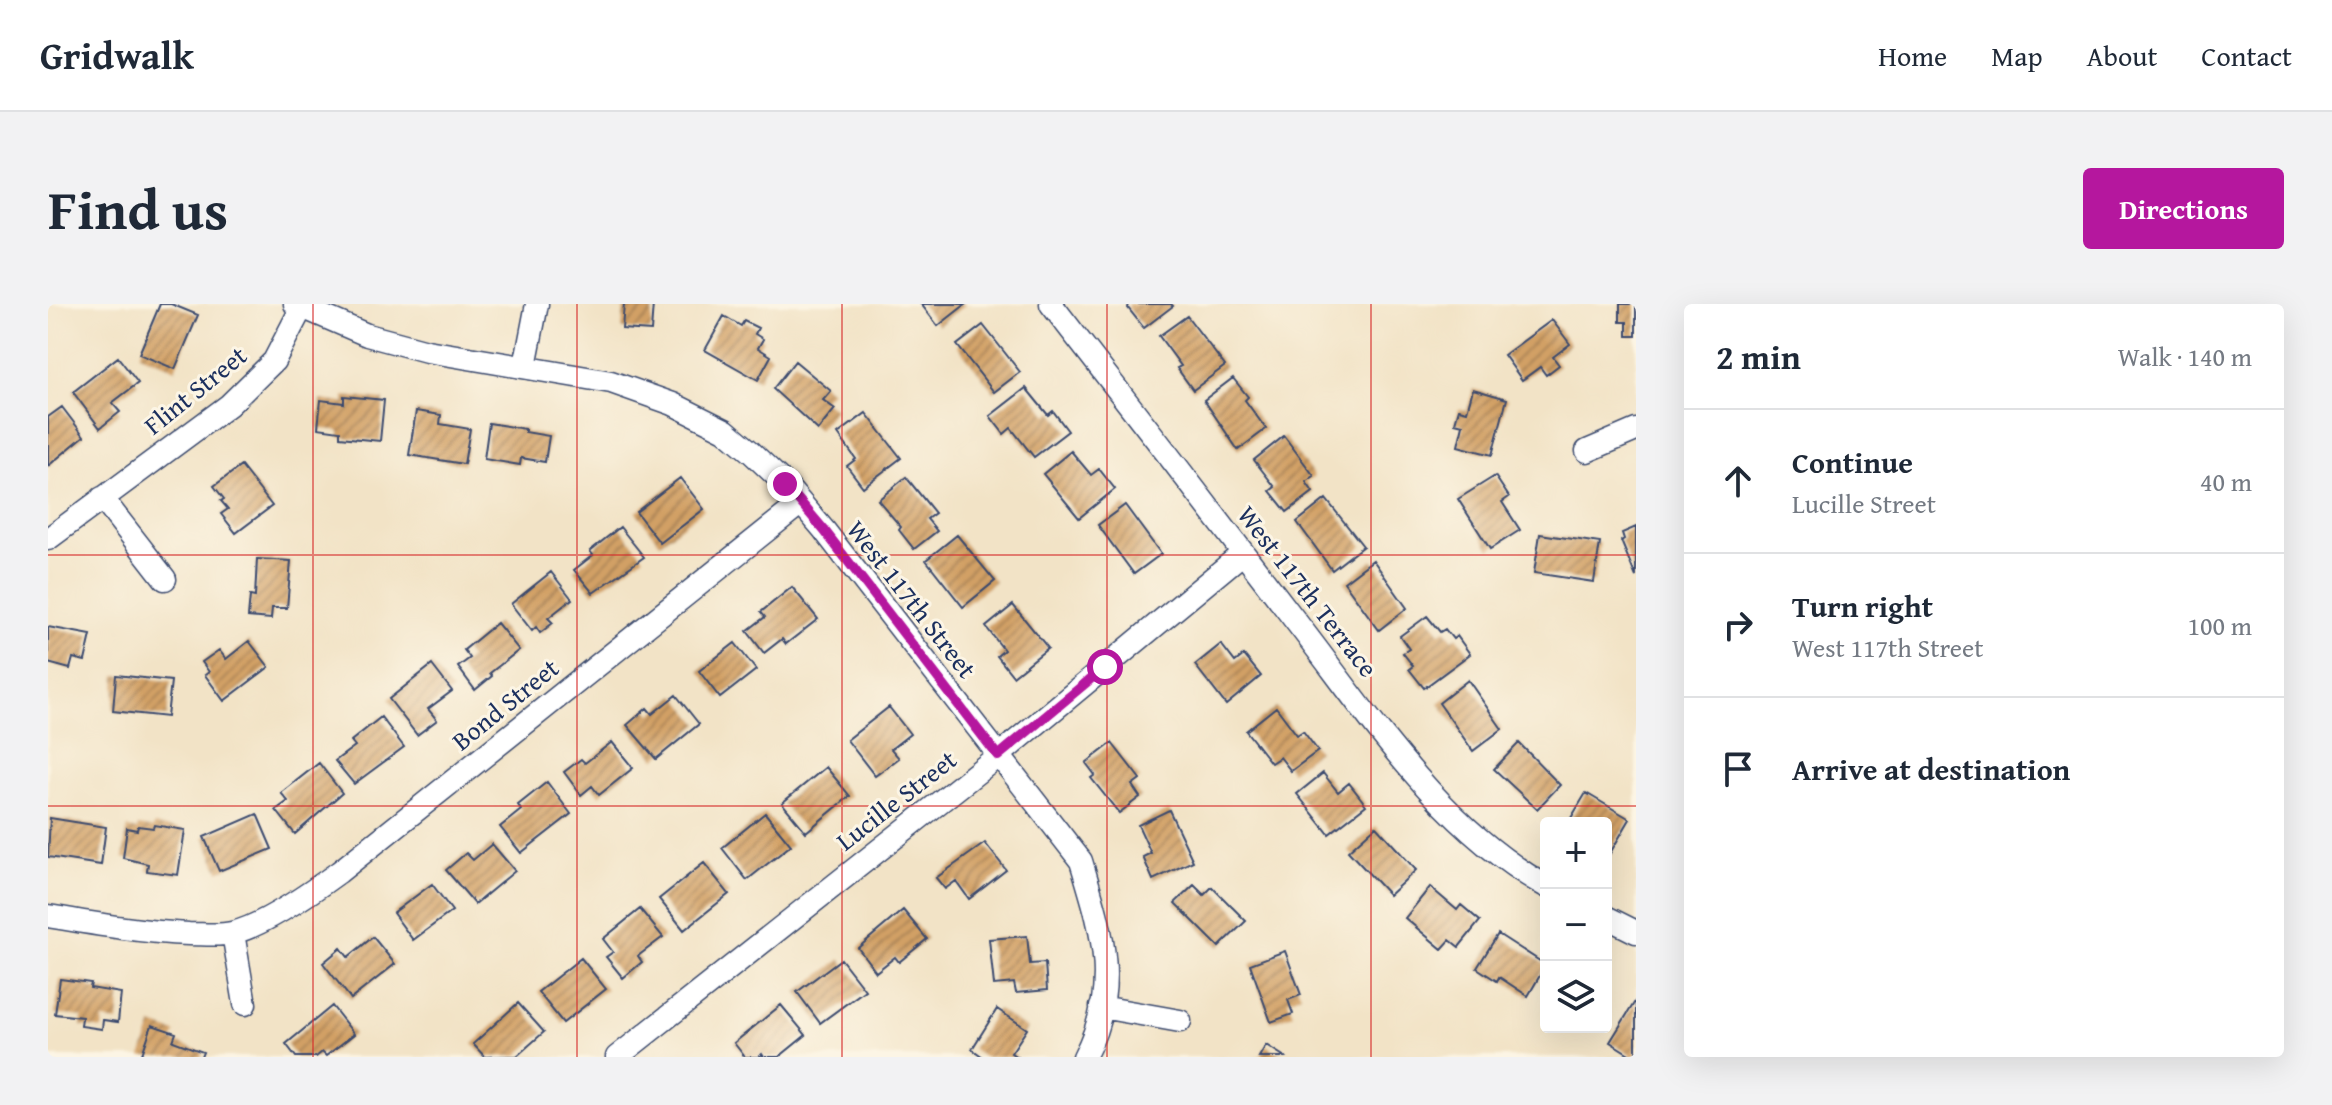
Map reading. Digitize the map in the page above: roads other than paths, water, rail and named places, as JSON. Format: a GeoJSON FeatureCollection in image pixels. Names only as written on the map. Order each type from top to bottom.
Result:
{"type":"FeatureCollection","features":[{"type":"Feature","properties":{"kind":"street"},"geometry":{"type":"LineString","coordinates":[[525,366],[537,304]]}},
{"type":"Feature","properties":{"kind":"street","name":"West 117th Terrace"},"geometry":{"type":"LineString","coordinates":[[1051,304],[1397,752],[1463,824],[1523,873],[1540,883]]}},
{"type":"Feature","properties":{"kind":"street","name":"West 117th Street"},"geometry":{"type":"LineString","coordinates":[[299,306],[367,335],[427,351],[611,382],[673,404],[725,430],[785,484],[1081,861],[1101,928],[1107,984],[1093,1040],[1084,1057]]}},
{"type":"Feature","properties":{"kind":"street","name":"Flint Street"},"geometry":{"type":"LineString","coordinates":[[48,539],[229,405],[274,361],[299,306]]}},
{"type":"Feature","properties":{"kind":"street"},"geometry":{"type":"LineString","coordinates":[[1587,451],[1636,430]]}},
{"type":"Feature","properties":{"kind":"street"},"geometry":{"type":"LineString","coordinates":[[102,498],[165,579]]}},
{"type":"Feature","properties":{"kind":"street","name":"Bond Street"},"geometry":{"type":"LineString","coordinates":[[48,916],[154,933],[233,933],[307,896],[801,503]]}},
{"type":"Feature","properties":{"kind":"street","name":"Lucille Street"},"geometry":{"type":"LineString","coordinates":[[617,1057],[998,756],[1243,553]]}},
{"type":"Feature","properties":{"kind":"street"},"geometry":{"type":"LineString","coordinates":[[1612,920],[1636,932]]}},
{"type":"Feature","properties":{"kind":"street"},"geometry":{"type":"LineString","coordinates":[[233,933],[245,1004]]}},
{"type":"Feature","properties":{"kind":"street"},"geometry":{"type":"LineString","coordinates":[[1101,1007],[1180,1021]]}}]}
